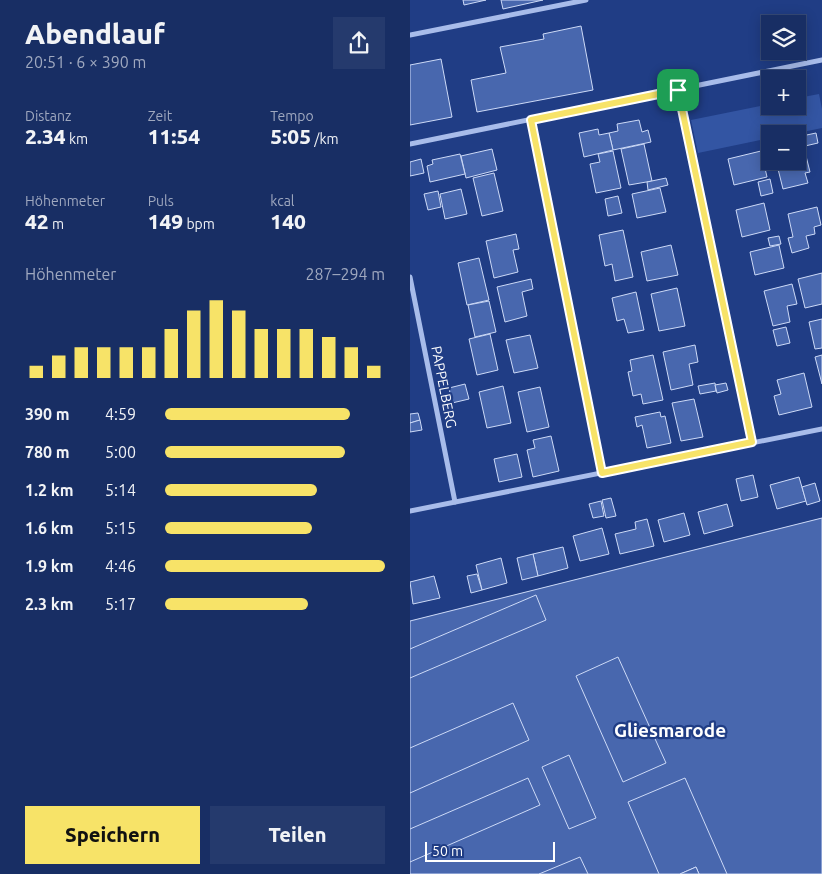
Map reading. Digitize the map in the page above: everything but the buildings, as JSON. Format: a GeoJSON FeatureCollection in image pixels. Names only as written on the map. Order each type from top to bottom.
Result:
{"type":"FeatureCollection","features":[{"type":"Feature","properties":{"kind":"street"},"geometry":{"type":"LineString","coordinates":[[410,35],[586,0]]}},
{"type":"Feature","properties":{"kind":"street"},"geometry":{"type":"LineString","coordinates":[[410,144],[822,62]]}},
{"type":"Feature","properties":{"kind":"street"},"geometry":{"type":"LineString","coordinates":[[678,90],[752,442]]}},
{"type":"Feature","properties":{"kind":"street"},"geometry":{"type":"LineString","coordinates":[[531,120],[602,473]]}},
{"type":"Feature","properties":{"kind":"street","name":"PAPPELBERG"},"geometry":{"type":"LineString","coordinates":[[410,277],[456,502]]}},
{"type":"Feature","properties":{"kind":"street"},"geometry":{"type":"LineString","coordinates":[[410,511],[822,429]]}},
{"type":"Feature","properties":{"kind":"shaded area"},"geometry":{"type":"Polygon","coordinates":[[[819,94],[822,109],[822,128],[806,131],[806,125],[761,125],[761,140],[698,153],[691,120],[761,106],[761,115],[806,115],[806,96],[819,94]]]}},
{"type":"Feature","properties":{"kind":"district","name":"Gliesmarode"},"geometry":{"type":"Point","coordinates":[670,730]}},
{"type":"Feature","properties":{"kind":"route"},"geometry":{"type":"LineString","coordinates":[[678,90],[752,442],[602,473],[531,120],[678,90]]}}]}
